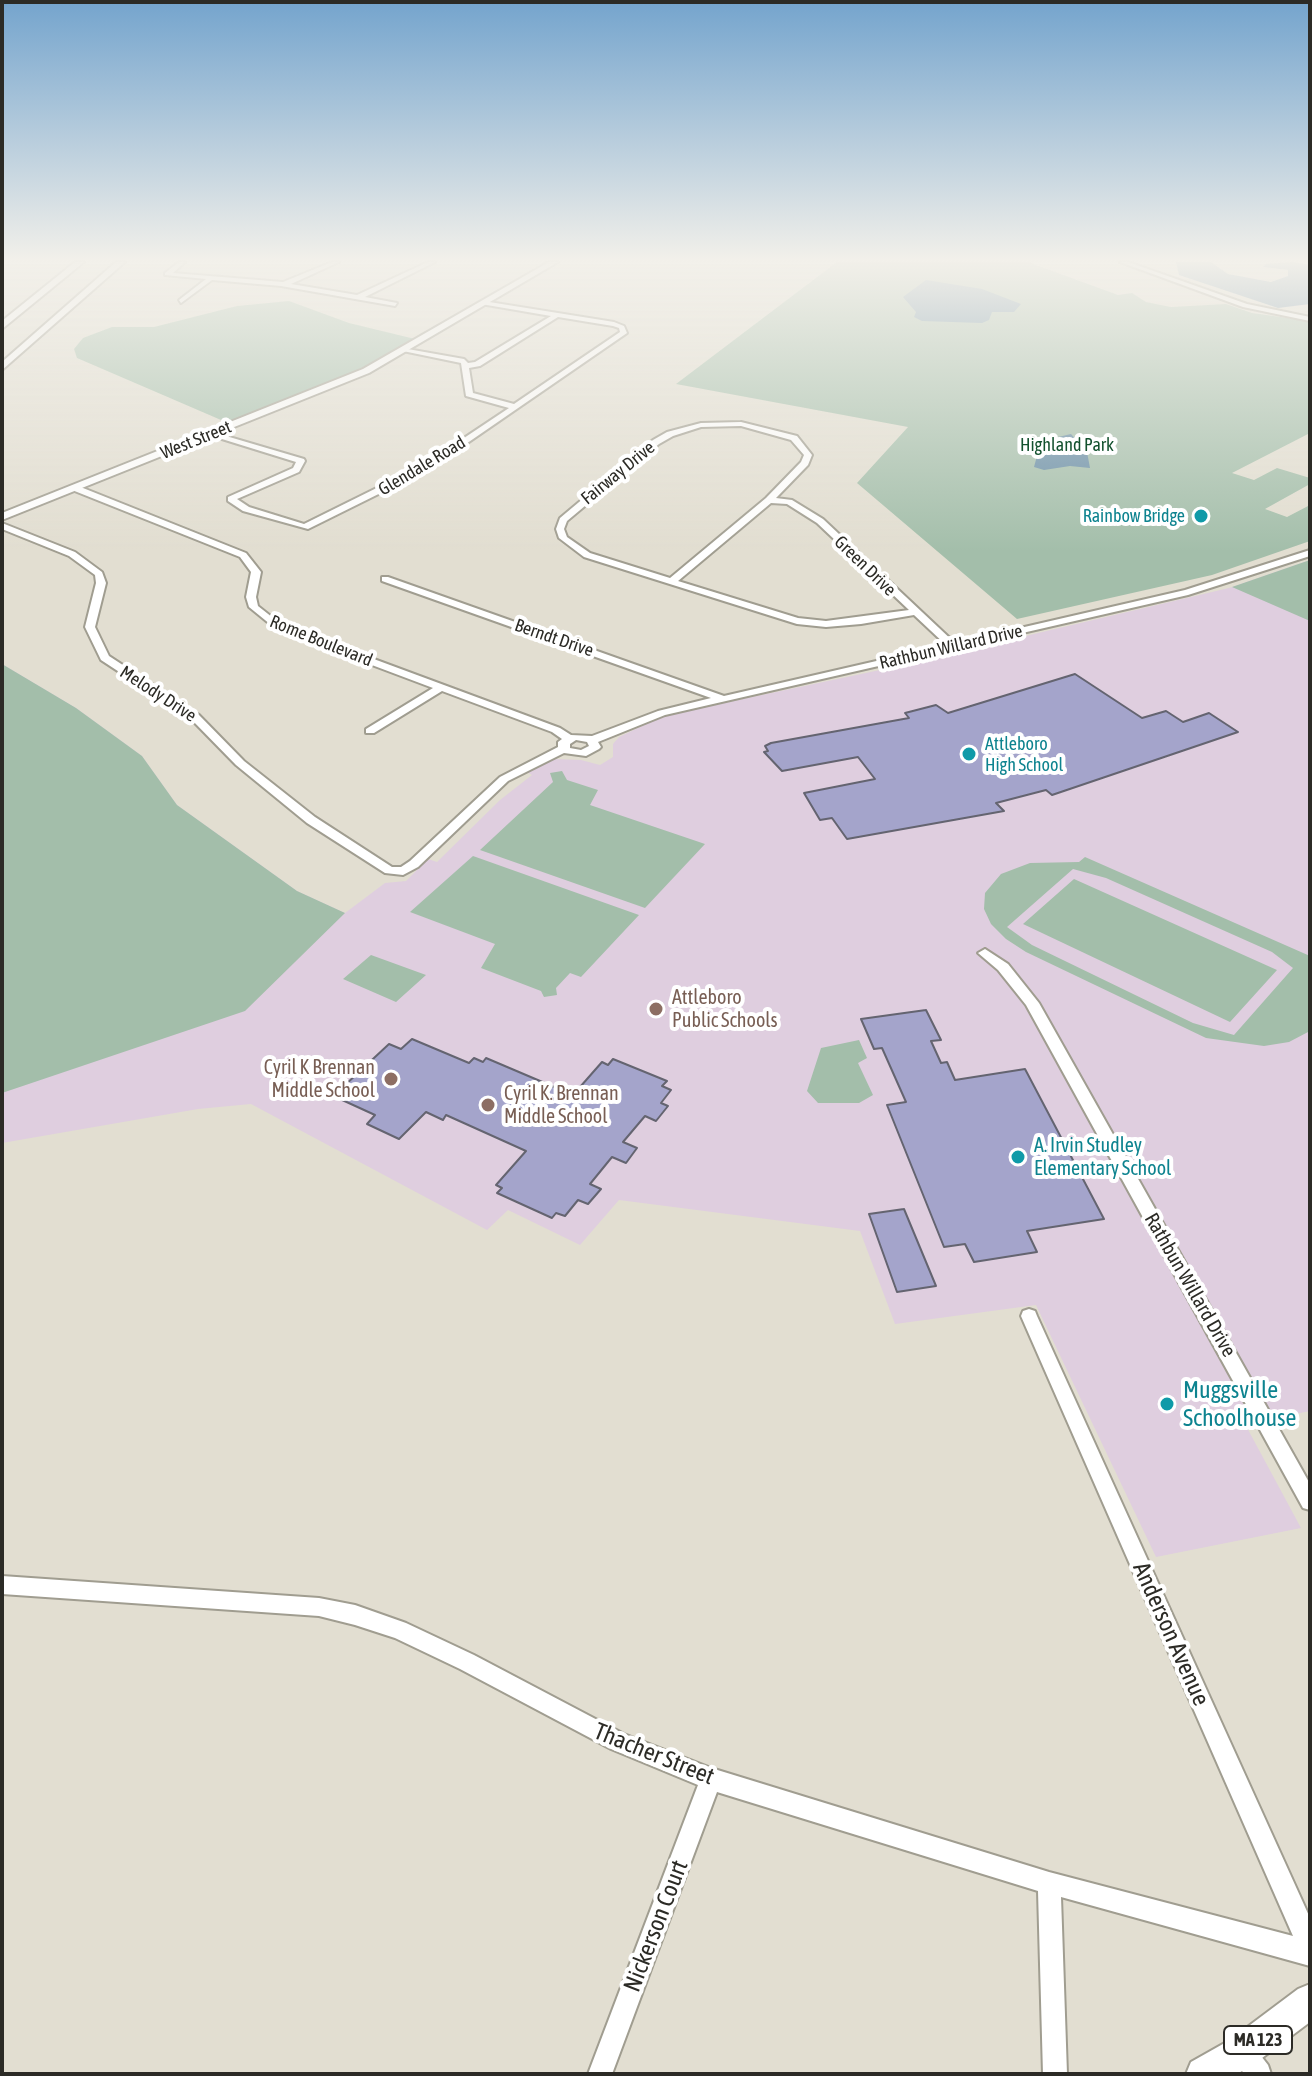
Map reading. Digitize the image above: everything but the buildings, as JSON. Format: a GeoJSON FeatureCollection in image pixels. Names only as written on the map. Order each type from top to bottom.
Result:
{"type":"FeatureCollection","features":[{"type":"Feature","properties":{"kind":"highway","name":"MA 123"},"geometry":{"type":"LineString","coordinates":[[1203,2074],[1251,2063],[1310,2001]]}},
{"type":"Feature","properties":{"kind":"main road","name":"West Street"},"geometry":{"type":"LineString","coordinates":[[2,517],[366,371],[387,359]]}},
{"type":"Feature","properties":{"kind":"street"},"geometry":{"type":"LineString","coordinates":[[452,359],[464,361],[469,394],[515,407]]}},
{"type":"Feature","properties":{"kind":"street"},"geometry":{"type":"LineString","coordinates":[[466,366],[485,359]]}},
{"type":"Feature","properties":{"kind":"street","name":"Glendale Road"},"geometry":{"type":"LineString","coordinates":[[212,433],[301,461],[296,470],[231,499],[246,509],[305,527],[428,466],[586,359]]}},
{"type":"Feature","properties":{"kind":"street","name":"Fairway Drive"},"geometry":{"type":"LineString","coordinates":[[672,581],[769,500],[805,463],[808,455],[794,438],[762,427],[701,425],[670,434],[656,442],[563,520],[560,529],[563,538],[587,555],[797,621],[826,624],[913,612]]}},
{"type":"Feature","properties":{"kind":"street","name":"Rome Boulevard"},"geometry":{"type":"LineString","coordinates":[[75,488],[243,555],[256,572],[254,607],[262,617],[279,627],[556,730],[567,744]]}},
{"type":"Feature","properties":{"kind":"street","name":"Green Drive"},"geometry":{"type":"LineString","coordinates":[[769,500],[789,502],[813,515],[913,612],[954,647]]}},
{"type":"Feature","properties":{"kind":"street","name":"Melody Drive"},"geometry":{"type":"LineString","coordinates":[[2,526],[72,554],[99,574],[101,583],[90,627],[105,658],[195,717],[270,789],[349,848],[389,870],[407,869],[504,779],[567,744]]}},
{"type":"Feature","properties":{"kind":"street","name":"Rathbun Willard Drive"},"geometry":{"type":"LineString","coordinates":[[567,744],[574,754],[590,751],[595,747],[592,740],[662,713],[1234,580],[1310,553]]}},
{"type":"Feature","properties":{"kind":"street","name":"Berndt Drive"},"geometry":{"type":"LineString","coordinates":[[385,579],[724,699]]}},
{"type":"Feature","properties":{"kind":"street"},"geometry":{"type":"LineString","coordinates":[[370,731],[441,687]]}},
{"type":"Feature","properties":{"kind":"street","name":"Rathbun Willard Drive"},"geometry":{"type":"LineString","coordinates":[[985,953],[1003,967],[1032,1003],[1310,1502]]}},
{"type":"Feature","properties":{"kind":"street","name":"Anderson Avenue"},"geometry":{"type":"LineString","coordinates":[[1029,1316],[1301,1924],[1309,1953]]}},
{"type":"Feature","properties":{"kind":"street","name":"Thacher Street"},"geometry":{"type":"LineString","coordinates":[[2,1585],[319,1607],[355,1615],[399,1630],[454,1656],[618,1742],[711,1779],[1049,1883],[1309,1953]]}},
{"type":"Feature","properties":{"kind":"street","name":"Nickerson Court"},"geometry":{"type":"LineString","coordinates":[[600,2074],[711,1779]]}},
{"type":"Feature","properties":{"kind":"street"},"geometry":{"type":"LineString","coordinates":[[1049,1883],[1055,2074]]}},
{"type":"Feature","properties":{"kind":"shaded area","name":"Attleboro Public Schools"},"geometry":{"type":"Polygon","coordinates":[[[1310,560],[1310,1411],[1245,1424],[1301,1528],[1156,1557],[1036,1305],[895,1324],[860,1231],[619,1200],[580,1245],[508,1210],[487,1230],[251,1104],[198,1109],[2,1143],[2,664],[76,708],[142,756],[177,805],[297,891],[345,913],[385,883],[406,881],[428,859],[437,862],[500,800],[532,775],[527,772],[554,759],[581,760],[600,765],[613,757],[613,744],[619,737],[663,716],[894,667],[1229,588],[1310,560]]]}},
{"type":"Feature","properties":{"kind":"green space"},"geometry":{"type":"Polygon","coordinates":[[[79,359],[382,359],[368,367],[228,423],[79,359]]]}},
{"type":"Feature","properties":{"kind":"green space","name":"Highland Park"},"geometry":{"type":"Polygon","coordinates":[[[709,359],[1310,359],[1310,433],[1232,473],[1254,480],[1277,468],[1310,478],[1310,484],[1265,509],[1287,517],[1310,505],[1310,541],[1212,575],[1017,619],[857,483],[908,427],[676,384],[709,359]]]}},
{"type":"Feature","properties":{"kind":"green space"},"geometry":{"type":"Polygon","coordinates":[[[1310,560],[1310,621],[1232,587],[1310,560]]]}},
{"type":"Feature","properties":{"kind":"green space"},"geometry":{"type":"Polygon","coordinates":[[[2,664],[76,708],[142,756],[177,805],[297,891],[345,913],[245,1011],[2,1093],[2,664]]]}},
{"type":"Feature","properties":{"kind":"green space"},"geometry":{"type":"Polygon","coordinates":[[[562,771],[567,780],[598,790],[590,805],[705,844],[645,908],[480,850],[553,782],[550,773],[562,771]]]}},
{"type":"Feature","properties":{"kind":"green space"},"geometry":{"type":"Polygon","coordinates":[[[473,856],[639,915],[581,977],[570,973],[556,988],[557,995],[544,997],[541,991],[481,968],[495,944],[410,912],[473,856]]]}},
{"type":"Feature","properties":{"kind":"green space"},"geometry":{"type":"Polygon","coordinates":[[[1085,857],[1310,956],[1310,1031],[1289,1042],[1264,1046],[1206,1038],[1026,952],[991,924],[984,909],[985,893],[1001,874],[1030,863],[1079,862],[1085,857]],[[1073,869],[1007,927],[1032,945],[1193,1023],[1234,1035],[1293,968],[1272,952],[1106,878],[1073,869]]]}},
{"type":"Feature","properties":{"kind":"green space"},"geometry":{"type":"Polygon","coordinates":[[[1074,879],[1277,970],[1230,1022],[1023,924],[1074,879]]]}},
{"type":"Feature","properties":{"kind":"green space"},"geometry":{"type":"Polygon","coordinates":[[[371,955],[426,975],[396,1002],[343,979],[371,955]]]}},
{"type":"Feature","properties":{"kind":"green space"},"geometry":{"type":"Polygon","coordinates":[[[859,1040],[867,1058],[858,1063],[873,1095],[859,1103],[818,1103],[807,1091],[821,1048],[859,1040]]]}},
{"type":"Feature","properties":{"kind":"water"},"geometry":{"type":"Polygon","coordinates":[[[1071,434],[1087,452],[1090,468],[1070,466],[1044,470],[1034,467],[1041,441],[1071,434]]]}},
{"type":"Feature","properties":{"kind":"place","name":"Rainbow Bridge"},"geometry":{"type":"Point","coordinates":[1201,516]}},
{"type":"Feature","properties":{"kind":"place","name":"Attleboro High School"},"geometry":{"type":"Point","coordinates":[969,754]}},
{"type":"Feature","properties":{"kind":"place","name":"Attleboro Public Schools"},"geometry":{"type":"Point","coordinates":[656,1009]}},
{"type":"Feature","properties":{"kind":"place","name":"Cyril K Brennan Middle School"},"geometry":{"type":"Point","coordinates":[391,1079]}},
{"type":"Feature","properties":{"kind":"place","name":"Cyril K. Brennan Middle School"},"geometry":{"type":"Point","coordinates":[488,1105]}},
{"type":"Feature","properties":{"kind":"place","name":"A. Irvin Studley Elementary School"},"geometry":{"type":"Point","coordinates":[1018,1157]}},
{"type":"Feature","properties":{"kind":"place","name":"Muggsville Schoolhouse"},"geometry":{"type":"Point","coordinates":[1167,1404]}}]}
